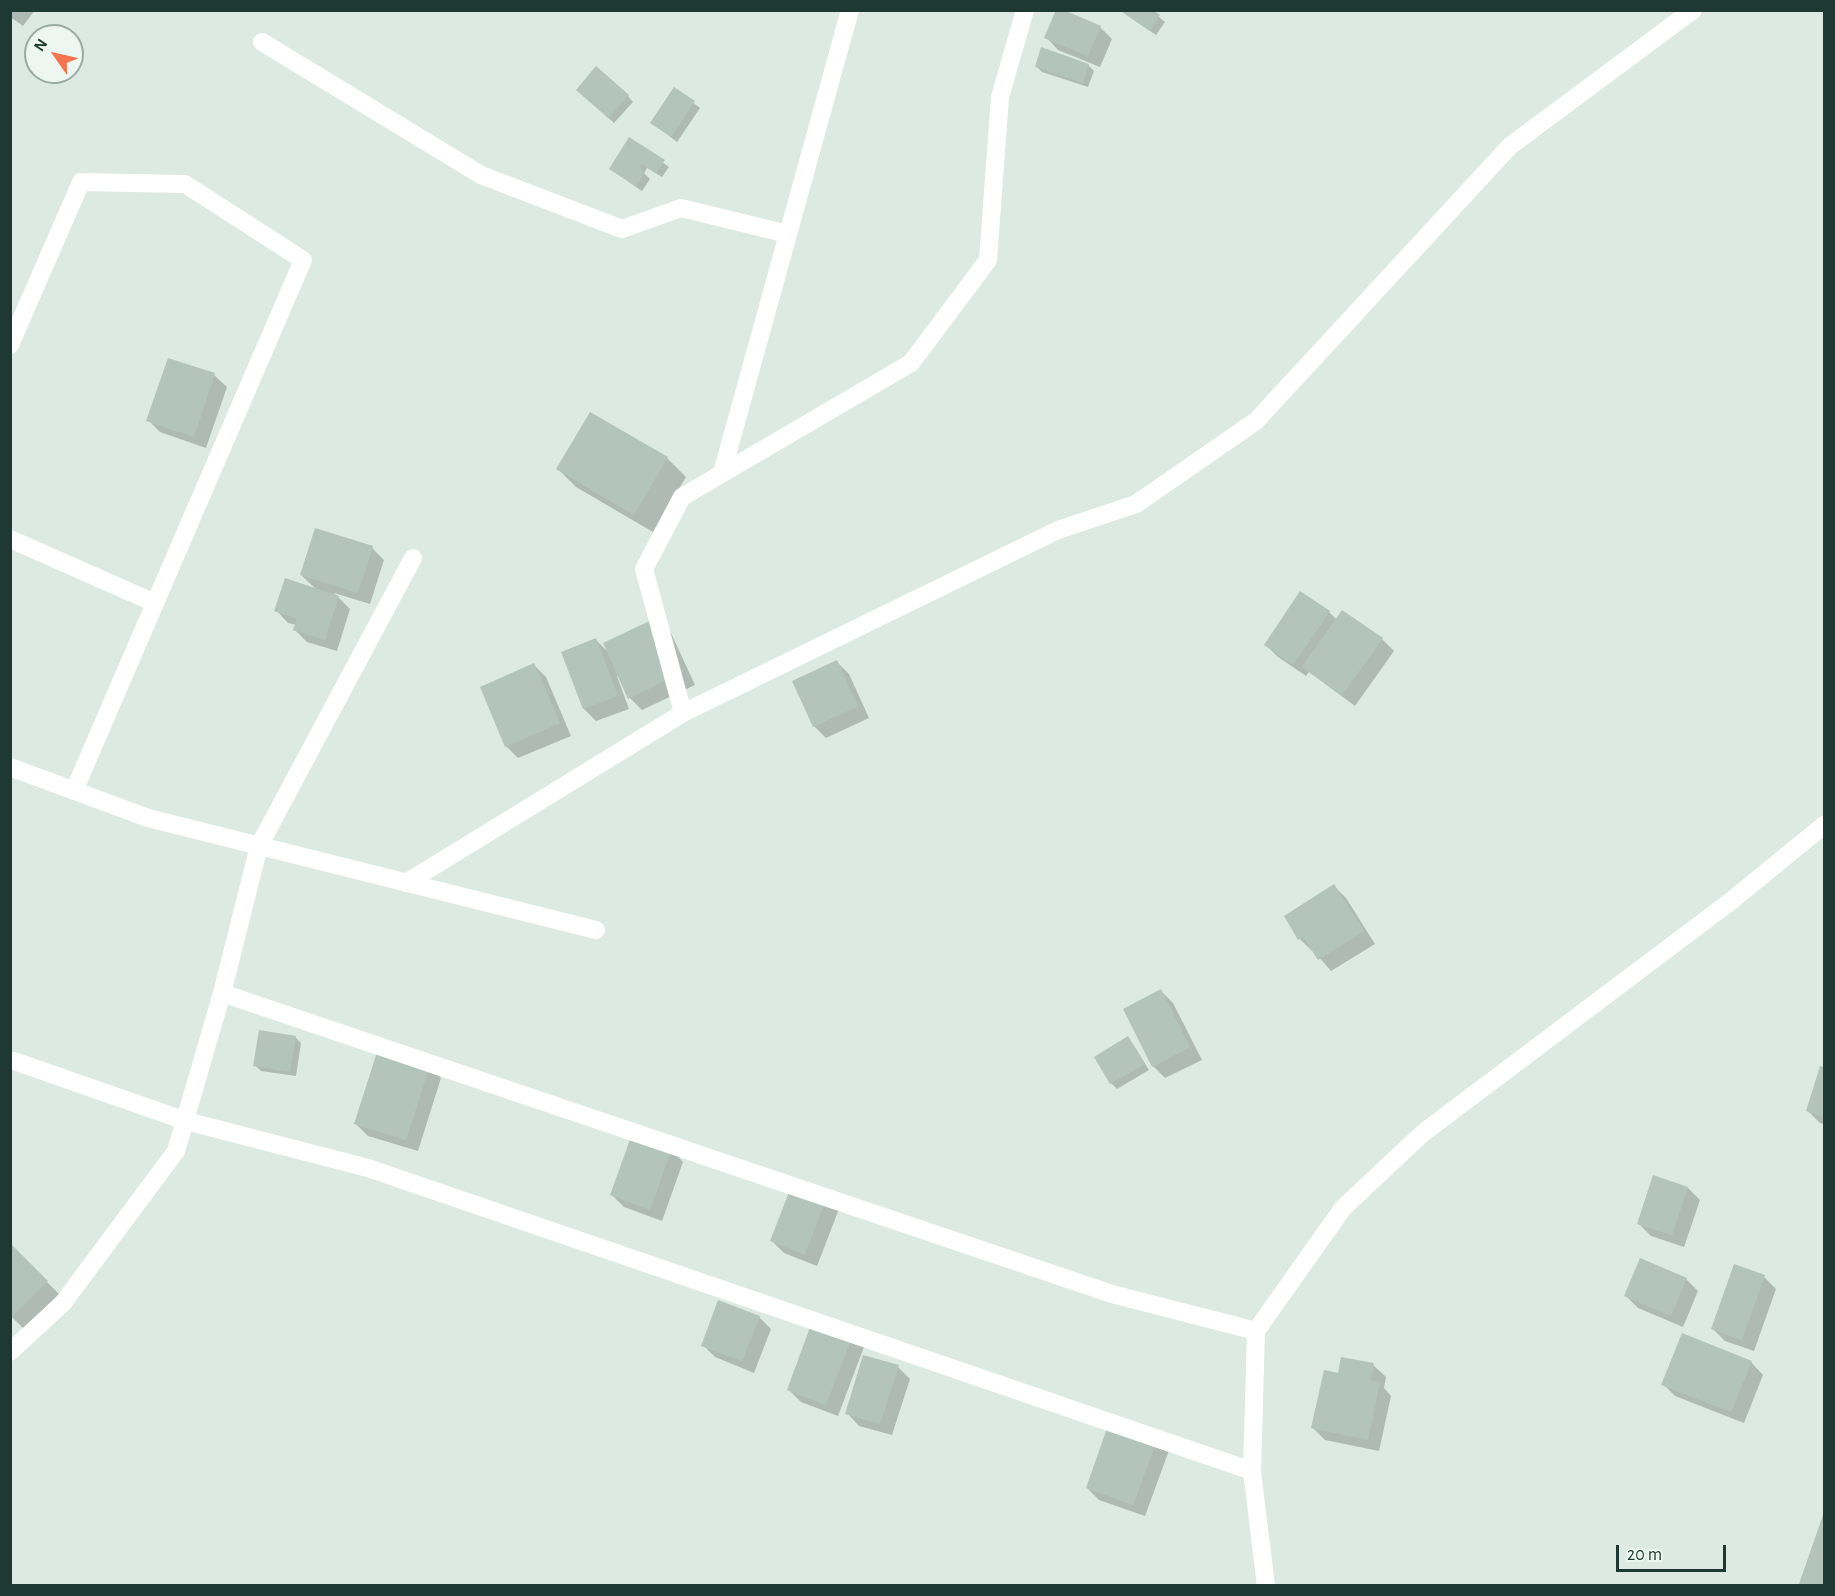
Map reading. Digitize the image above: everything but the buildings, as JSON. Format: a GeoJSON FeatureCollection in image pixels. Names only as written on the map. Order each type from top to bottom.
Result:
{"type":"FeatureCollection","features":[{"type":"Feature","properties":{"kind":"street"},"geometry":{"type":"LineString","coordinates":[[722,473],[850,10]]}},
{"type":"Feature","properties":{"kind":"street"},"geometry":{"type":"LineString","coordinates":[[683,713],[644,569],[682,497],[911,363],[988,260],[1000,97],[1025,10]]}},
{"type":"Feature","properties":{"kind":"street"},"geometry":{"type":"LineString","coordinates":[[406,883],[683,713],[1058,530],[1136,504],[1256,421],[1510,146],[1693,10]]}},
{"type":"Feature","properties":{"kind":"street"},"geometry":{"type":"LineString","coordinates":[[262,42],[481,175],[622,229],[681,208],[788,234]]}},
{"type":"Feature","properties":{"kind":"street"},"geometry":{"type":"LineString","coordinates":[[10,345],[81,182],[185,184],[303,260],[74,790]]}},
{"type":"Feature","properties":{"kind":"street"},"geometry":{"type":"LineString","coordinates":[[10,539],[155,603]]}},
{"type":"Feature","properties":{"kind":"street"},"geometry":{"type":"LineString","coordinates":[[10,1352],[63,1303],[176,1151],[222,993],[259,846],[413,558]]}},
{"type":"Feature","properties":{"kind":"street"},"geometry":{"type":"LineString","coordinates":[[10,767],[148,818],[596,930]]}},
{"type":"Feature","properties":{"kind":"street"},"geometry":{"type":"LineString","coordinates":[[1266,1586],[1252,1472],[1256,1331],[1343,1208],[1423,1133],[1731,900],[1824,825]]}},
{"type":"Feature","properties":{"kind":"street"},"geometry":{"type":"LineString","coordinates":[[222,993],[1112,1294],[1256,1331]]}},
{"type":"Feature","properties":{"kind":"street"},"geometry":{"type":"LineString","coordinates":[[12,1061],[186,1120],[368,1168],[1252,1472]]}}]}
